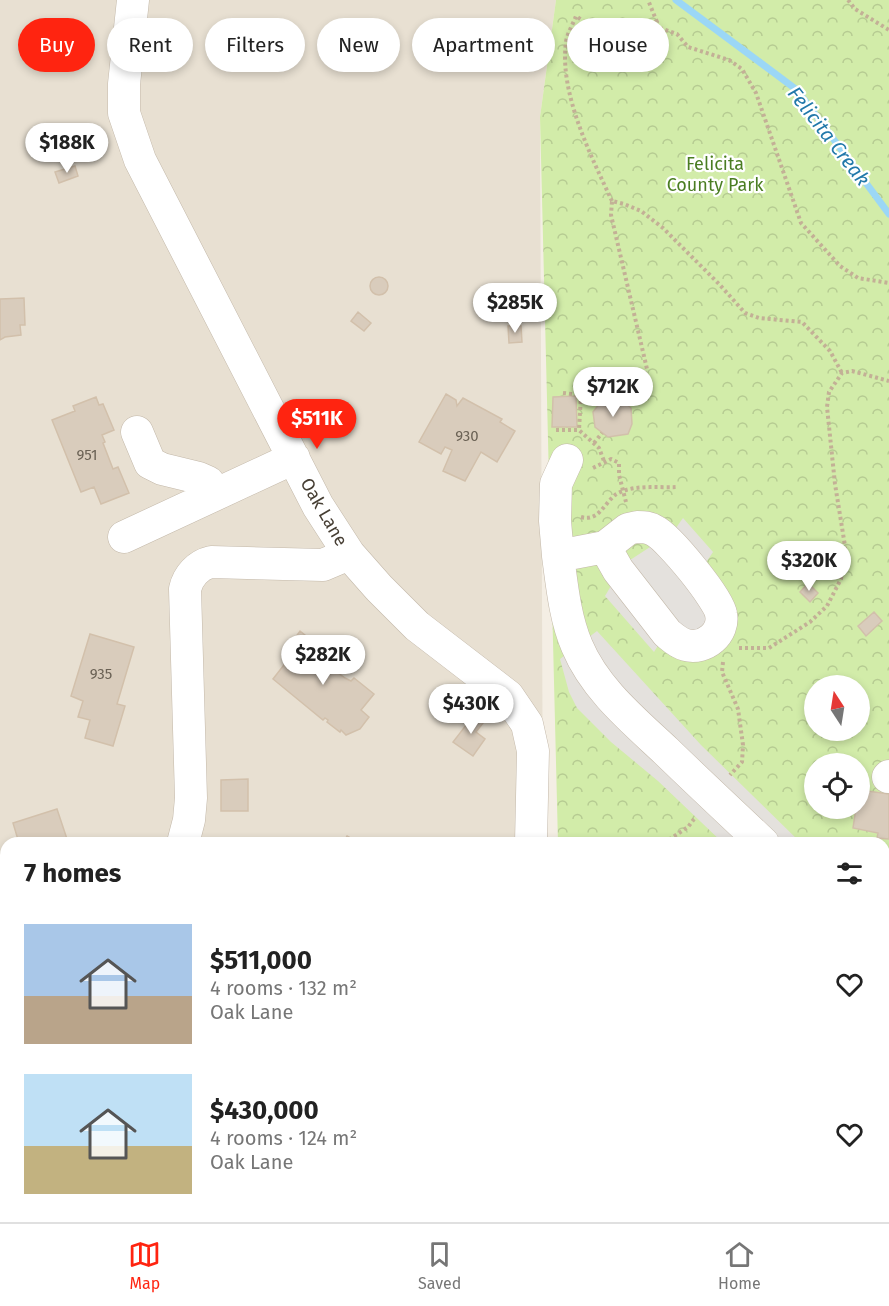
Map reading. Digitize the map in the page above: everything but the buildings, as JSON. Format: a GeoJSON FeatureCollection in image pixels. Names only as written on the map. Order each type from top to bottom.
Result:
{"type":"FeatureCollection","features":[{"type":"Feature","properties":{"kind":"street","name":"Oak Lane"},"geometry":{"type":"LineString","coordinates":[[133,0],[124,84],[124,113],[136,151],[318,506],[349,554],[417,626],[508,696],[527,724],[533,751],[531,837]]}},
{"type":"Feature","properties":{"kind":"street"},"geometry":{"type":"LineString","coordinates":[[136,432],[150,463],[162,469],[208,482],[216,493]]}},
{"type":"Feature","properties":{"kind":"street"},"geometry":{"type":"LineString","coordinates":[[124,537],[294,458]]}},
{"type":"Feature","properties":{"kind":"street"},"geometry":{"type":"LineString","coordinates":[[578,465],[556,484],[555,521],[568,619],[576,645],[595,679],[619,706],[757,837]]}},
{"type":"Feature","properties":{"kind":"street"},"geometry":{"type":"LineString","coordinates":[[558,556],[605,547],[628,529],[647,527],[664,537],[713,596],[721,610],[719,642],[687,646],[676,641],[667,633],[618,570],[605,547]]}},
{"type":"Feature","properties":{"kind":"street"},"geometry":{"type":"LineString","coordinates":[[185,837],[191,798],[185,589],[187,578],[204,564],[211,562],[323,565],[349,554]]}},
{"type":"Feature","properties":{"kind":"path"},"geometry":{"type":"LineString","coordinates":[[648,0],[655,18]]}},
{"type":"Feature","properties":{"kind":"path"},"geometry":{"type":"LineString","coordinates":[[849,0],[855,9],[889,30]]}},
{"type":"Feature","properties":{"kind":"path"},"geometry":{"type":"LineString","coordinates":[[669,31],[677,34],[688,47],[729,60],[742,69],[759,103],[774,142],[774,151],[801,223],[840,266],[858,278],[889,283]]}},
{"type":"Feature","properties":{"kind":"path"},"geometry":{"type":"LineString","coordinates":[[567,38],[567,64]]}},
{"type":"Feature","properties":{"kind":"path"},"geometry":{"type":"LineString","coordinates":[[567,72],[568,88],[580,125],[612,201],[611,215],[647,369],[634,388],[627,384],[617,387],[617,399]]}},
{"type":"Feature","properties":{"kind":"path"},"geometry":{"type":"LineString","coordinates":[[612,201],[641,211],[663,228],[720,285],[745,314],[759,318],[801,322],[830,351],[842,373]]}},
{"type":"Feature","properties":{"kind":"path"},"geometry":{"type":"LineString","coordinates":[[730,775],[742,762],[743,745],[738,709],[722,672],[719,642],[751,649],[769,648],[810,622],[827,606],[841,579],[845,546],[835,484],[827,407],[829,392],[842,373],[852,371],[889,381]]}},
{"type":"Feature","properties":{"kind":"path"},"geometry":{"type":"LineString","coordinates":[[563,393],[587,394],[600,404]]}},
{"type":"Feature","properties":{"kind":"path"},"geometry":{"type":"LineString","coordinates":[[579,430],[580,394]]}},
{"type":"Feature","properties":{"kind":"path"},"geometry":{"type":"LineString","coordinates":[[594,443],[602,433]]}},
{"type":"Feature","properties":{"kind":"path"},"geometry":{"type":"LineString","coordinates":[[578,465],[608,459],[616,460],[619,463],[623,491]]}},
{"type":"Feature","properties":{"kind":"path"},"geometry":{"type":"LineString","coordinates":[[577,516],[586,519],[593,517],[616,494],[623,491],[644,487],[677,487]]}},
{"type":"Feature","properties":{"kind":"path"},"geometry":{"type":"LineString","coordinates":[[673,837],[688,827],[694,819]]}},
{"type":"Feature","properties":{"kind":"shaded area"},"geometry":{"type":"Polygon","coordinates":[[[0,0],[556,0],[554,18],[412,18],[412,72],[546,72],[540,117],[543,837],[0,837],[0,0]]]}},
{"type":"Feature","properties":{"kind":"shaded area"},"geometry":{"type":"Polygon","coordinates":[[[683,518],[713,552],[703,567],[725,638],[662,639],[654,652],[605,596],[624,564],[673,532],[683,518]]]}},
{"type":"Feature","properties":{"kind":"shaded area"},"geometry":{"type":"Polygon","coordinates":[[[597,631],[701,745],[795,837],[717,837],[658,781],[611,742],[577,708],[569,692],[560,659],[597,631]]]}},
{"type":"Feature","properties":{"kind":"green space","name":"Felicita County Park"},"geometry":{"type":"Polygon","coordinates":[[[556,0],[889,0],[889,837],[558,837],[540,117],[546,72],[555,72],[554,18],[556,0]]]}},
{"type":"Feature","properties":{"kind":"waterway","name":"Felicita Creak"},"geometry":{"type":"LineString","coordinates":[[676,0],[797,90],[889,214]]}}]}
